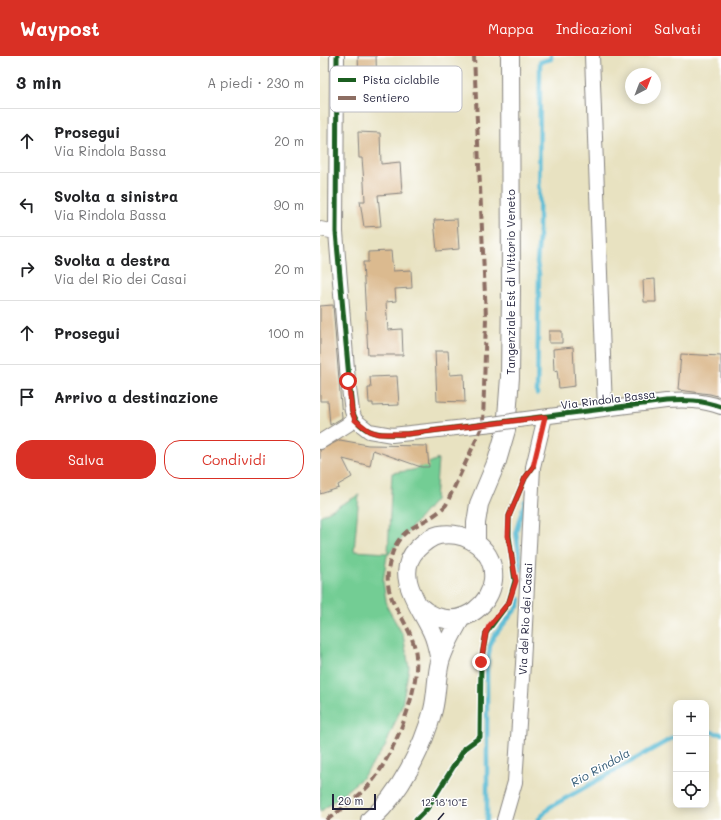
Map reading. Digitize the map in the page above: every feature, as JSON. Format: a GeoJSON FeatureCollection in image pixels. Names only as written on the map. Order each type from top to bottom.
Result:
{"type":"FeatureCollection","features":[{"type":"Feature","properties":{"kind":"main road","name":"Tangenziale Est di Vittorio Veneto"},"geometry":{"type":"LineString","coordinates":[[476,542],[476,523],[479,504],[497,461],[506,430],[511,288],[510,56]]}},
{"type":"Feature","properties":{"kind":"main road","name":"Tangenziale Est di Vittorio Veneto"},"geometry":{"type":"LineString","coordinates":[[452,533],[479,504]]}},
{"type":"Feature","properties":{"kind":"main road"},"geometry":{"type":"LineString","coordinates":[[418,605],[429,614],[442,619],[461,618],[482,606],[489,594],[493,580],[491,566],[486,552],[476,542],[464,536],[452,533],[437,535],[424,541],[408,564],[407,579],[410,593],[433,633],[440,661]]}},
{"type":"Feature","properties":{"kind":"main road"},"geometry":{"type":"LineString","coordinates":[[370,820],[387,802],[414,760],[433,710],[440,661],[461,618]]}},
{"type":"Feature","properties":{"kind":"street"},"geometry":{"type":"LineString","coordinates":[[338,56],[338,66]]}},
{"type":"Feature","properties":{"kind":"street"},"geometry":{"type":"LineString","coordinates":[[592,56],[605,409]]}},
{"type":"Feature","properties":{"kind":"street"},"geometry":{"type":"LineString","coordinates":[[320,442],[355,420],[352,411],[348,381],[336,232],[337,112]]}},
{"type":"Feature","properties":{"kind":"street"},"geometry":{"type":"LineString","coordinates":[[320,229],[336,232]]}},
{"type":"Feature","properties":{"kind":"street","name":"Via Rindola Bassa"},"geometry":{"type":"LineString","coordinates":[[355,420],[369,431],[392,435],[689,400],[707,402],[721,407]]}},
{"type":"Feature","properties":{"kind":"street","name":"Via del Rio dei Casai"},"geometry":{"type":"LineString","coordinates":[[504,820],[515,782],[524,656],[533,467],[545,417]]}},
{"type":"Feature","properties":{"kind":"green space"},"geometry":{"type":"Polygon","coordinates":[[[438,459],[435,500],[387,556],[383,581],[387,607],[403,635],[409,667],[402,705],[385,747],[362,778],[320,812],[320,516],[359,495],[354,551],[388,553],[392,473],[413,470],[438,459]]]}},
{"type":"Feature","properties":{"kind":"building"},"geometry":{"type":"Polygon","coordinates":[[[358,56],[376,56],[376,66],[358,66],[358,56]]]}},
{"type":"Feature","properties":{"kind":"building"},"geometry":{"type":"Polygon","coordinates":[[[358,132],[380,133],[381,164],[400,162],[402,193],[378,195],[381,226],[364,227],[360,201],[365,201],[364,183],[362,158],[359,158],[358,132]]]}},
{"type":"Feature","properties":{"kind":"building"},"geometry":{"type":"Polygon","coordinates":[[[457,219],[459,249],[437,251],[434,220],[457,219]]]}},
{"type":"Feature","properties":{"kind":"building"},"geometry":{"type":"Polygon","coordinates":[[[391,251],[393,271],[411,270],[412,288],[395,289],[396,301],[386,302],[388,330],[402,329],[403,355],[368,355],[363,262],[368,262],[368,252],[391,251]]]}},
{"type":"Feature","properties":{"kind":"building"},"geometry":{"type":"Polygon","coordinates":[[[655,279],[656,302],[644,302],[643,280],[655,279]]]}},
{"type":"Feature","properties":{"kind":"building"},"geometry":{"type":"Polygon","coordinates":[[[333,305],[342,418],[330,425],[328,401],[320,401],[320,306],[333,305]]]}},
{"type":"Feature","properties":{"kind":"building"},"geometry":{"type":"Polygon","coordinates":[[[549,331],[562,331],[562,343],[549,343],[549,331]]]}},
{"type":"Feature","properties":{"kind":"building"},"geometry":{"type":"Polygon","coordinates":[[[573,347],[575,386],[559,388],[557,370],[554,371],[553,349],[573,347]]]}},
{"type":"Feature","properties":{"kind":"building"},"geometry":{"type":"Polygon","coordinates":[[[435,351],[448,351],[450,375],[464,374],[465,402],[437,401],[435,351]]]}},
{"type":"Feature","properties":{"kind":"building"},"geometry":{"type":"Polygon","coordinates":[[[681,354],[721,356],[721,397],[678,390],[681,354]]]}},
{"type":"Feature","properties":{"kind":"building"},"geometry":{"type":"Polygon","coordinates":[[[397,376],[399,405],[373,406],[373,403],[369,403],[368,388],[371,388],[370,377],[397,376]]]}},
{"type":"Feature","properties":{"kind":"building"},"geometry":{"type":"Polygon","coordinates":[[[340,440],[368,445],[427,446],[429,467],[421,467],[373,450],[370,466],[343,459],[352,477],[338,485],[339,488],[320,494],[320,450],[340,440]]]}},
{"type":"Feature","properties":{"kind":"waterway"},"geometry":{"type":"LineString","coordinates":[[537,394],[540,62],[551,59],[551,56]]}},
{"type":"Feature","properties":{"kind":"waterway"},"geometry":{"type":"LineString","coordinates":[[521,570],[516,531],[525,501]]}},
{"type":"Feature","properties":{"kind":"waterway"},"geometry":{"type":"LineString","coordinates":[[487,820],[487,667],[490,646],[494,636],[519,605],[520,599]]}},
{"type":"Feature","properties":{"kind":"waterway","name":"Rio Rindola"},"geometry":{"type":"LineString","coordinates":[[709,732],[721,734]]}},
{"type":"Feature","properties":{"kind":"waterway","name":"Rio Rindola"},"geometry":{"type":"LineString","coordinates":[[538,820],[550,807],[673,738]]}},
{"type":"Feature","properties":{"kind":"marked path"},"geometry":{"type":"LineString","coordinates":[[327,820],[361,793],[371,783],[380,770],[398,736],[411,697],[415,678],[416,660],[414,645],[391,596],[388,586],[390,561],[394,548],[406,532],[430,518],[446,505],[483,425],[486,317],[474,56]]}},
{"type":"Feature","properties":{"kind":"cycle path"},"geometry":{"type":"LineString","coordinates":[[337,56],[337,66]]}},
{"type":"Feature","properties":{"kind":"cycle path"},"geometry":{"type":"LineString","coordinates":[[337,112],[336,232],[352,411],[361,426],[374,433],[407,434],[666,401],[694,401],[721,407]]}},
{"type":"Feature","properties":{"kind":"cycle path"},"geometry":{"type":"LineString","coordinates":[[416,820],[427,809],[465,748],[480,737],[481,662],[486,633],[509,602],[515,581],[509,536],[509,516],[525,478],[533,467]]}},
{"type":"Feature","properties":{"kind":"route"},"geometry":{"type":"LineString","coordinates":[[348,381],[352,411],[355,420],[369,431],[379,434],[407,434],[545,417],[533,467],[525,478],[509,516],[508,536],[516,581],[509,602],[489,626],[486,633],[481,662]]}}]}
